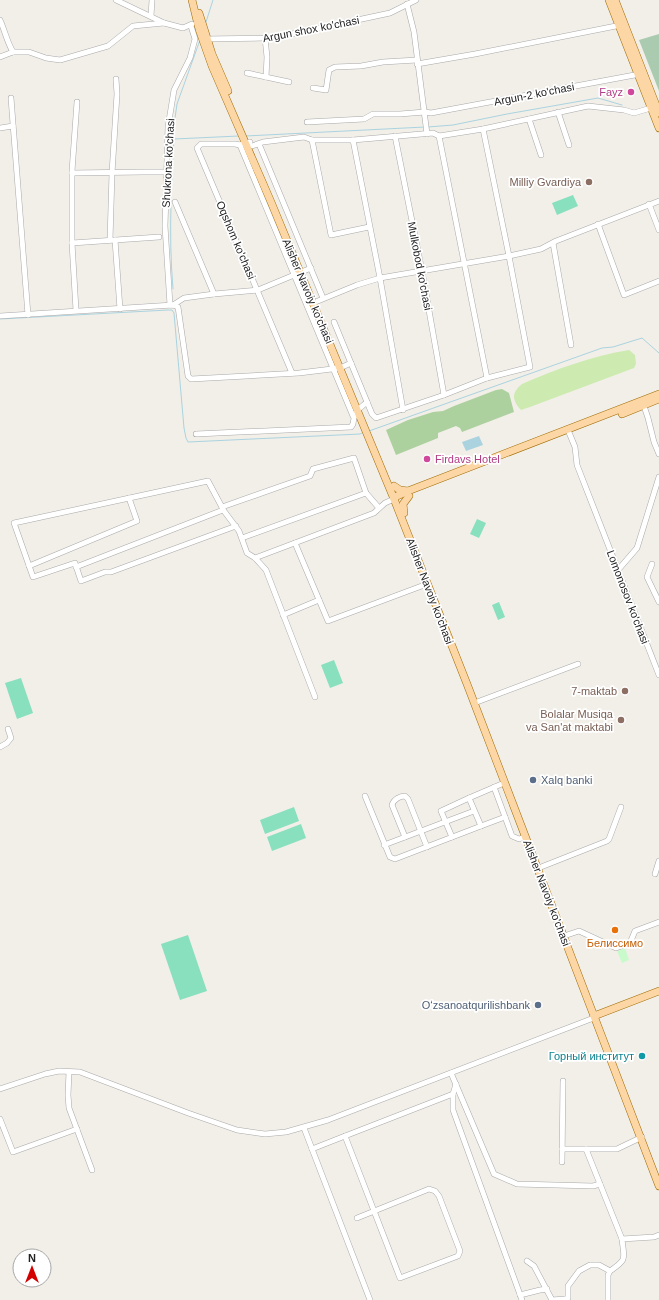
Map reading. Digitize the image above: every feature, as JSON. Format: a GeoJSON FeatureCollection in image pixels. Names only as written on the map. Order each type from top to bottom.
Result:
{"type":"FeatureCollection","features":[{"type":"Feature","properties":{"kind":"main road","name":"Alisher Navoiy ko'chasi"},"geometry":{"type":"LineString","coordinates":[[192,0],[204,34],[212,66],[249,144],[302,271],[318,301],[357,411],[365,423],[394,486],[427,584],[477,702],[504,783],[659,1177]]}},
{"type":"Feature","properties":{"kind":"main road","name":"Alisher Navoiy ko'chasi"},"geometry":{"type":"LineString","coordinates":[[196,0],[199,19]]}},
{"type":"Feature","properties":{"kind":"main road"},"geometry":{"type":"LineString","coordinates":[[609,0],[621,24],[655,109],[659,126]]}},
{"type":"Feature","properties":{"kind":"main road"},"geometry":{"type":"LineString","coordinates":[[615,0],[621,24]]}},
{"type":"Feature","properties":{"kind":"main road"},"geometry":{"type":"LineString","coordinates":[[643,403],[659,394]]}},
{"type":"Feature","properties":{"kind":"main road"},"geometry":{"type":"LineString","coordinates":[[397,498],[643,403],[659,399]]}},
{"type":"Feature","properties":{"kind":"main road","name":"Alisher Navoiy ko'chasi"},"geometry":{"type":"LineString","coordinates":[[371,436],[404,513],[495,753],[541,867],[595,1017]]}},
{"type":"Feature","properties":{"kind":"main road"},"geometry":{"type":"LineString","coordinates":[[394,486],[408,494]]}},
{"type":"Feature","properties":{"kind":"main road"},"geometry":{"type":"LineString","coordinates":[[404,513],[404,501],[408,494]]}},
{"type":"Feature","properties":{"kind":"main road"},"geometry":{"type":"LineString","coordinates":[[595,1017],[659,991]]}},
{"type":"Feature","properties":{"kind":"main road"},"geometry":{"type":"LineString","coordinates":[[595,1017],[610,1014],[659,996]]}},
{"type":"Feature","properties":{"kind":"main road","name":"Alisher Navoiy ko'chasi"},"geometry":{"type":"LineString","coordinates":[[642,1137],[659,1186]]}},
{"type":"Feature","properties":{"kind":"street"},"geometry":{"type":"LineString","coordinates":[[116,0],[164,23],[183,28],[191,26],[199,19]]}},
{"type":"Feature","properties":{"kind":"street"},"geometry":{"type":"LineString","coordinates":[[151,16],[152,0]]}},
{"type":"Feature","properties":{"kind":"street"},"geometry":{"type":"LineString","coordinates":[[411,2],[417,62],[427,131]]}},
{"type":"Feature","properties":{"kind":"street","name":"Argun shox ko'chasi"},"geometry":{"type":"LineString","coordinates":[[204,34],[265,38],[390,13],[411,2]]}},
{"type":"Feature","properties":{"kind":"street"},"geometry":{"type":"LineString","coordinates":[[0,20],[6,32],[9,46],[13,52]]}},
{"type":"Feature","properties":{"kind":"street"},"geometry":{"type":"LineString","coordinates":[[0,57],[13,52],[29,52],[46,58],[60,60],[108,46],[133,26],[164,23]]}},
{"type":"Feature","properties":{"kind":"street"},"geometry":{"type":"LineString","coordinates":[[313,88],[326,90],[328,70],[335,67],[361,66],[383,62],[417,62],[475,54],[621,24]]}},
{"type":"Feature","properties":{"kind":"street","name":"Shukrona ko'chasi"},"geometry":{"type":"LineString","coordinates":[[172,305],[166,226],[168,126],[174,90],[190,58],[193,45],[194,39],[191,26]]}},
{"type":"Feature","properties":{"kind":"street"},"geometry":{"type":"LineString","coordinates":[[265,38],[267,57],[266,77]]}},
{"type":"Feature","properties":{"kind":"street"},"geometry":{"type":"LineString","coordinates":[[247,73],[289,82]]}},
{"type":"Feature","properties":{"kind":"street","name":"Argun-2 ko'chasi"},"geometry":{"type":"LineString","coordinates":[[307,122],[364,120],[373,114],[425,114],[640,73]]}},
{"type":"Feature","properties":{"kind":"street"},"geometry":{"type":"LineString","coordinates":[[116,79],[117,94],[112,173],[113,240],[120,308]]}},
{"type":"Feature","properties":{"kind":"street"},"geometry":{"type":"LineString","coordinates":[[11,98],[28,315]]}},
{"type":"Feature","properties":{"kind":"street"},"geometry":{"type":"LineString","coordinates":[[76,102],[72,173],[72,243],[76,310]]}},
{"type":"Feature","properties":{"kind":"street"},"geometry":{"type":"LineString","coordinates":[[655,109],[634,113],[624,110],[588,106],[483,129],[440,136],[427,131],[352,140],[312,140],[304,136],[249,144],[302,271],[318,301],[357,285],[380,278],[465,264],[541,249],[598,224],[659,201]]}},
{"type":"Feature","properties":{"kind":"street"},"geometry":{"type":"LineString","coordinates":[[558,112],[568,145]]}},
{"type":"Feature","properties":{"kind":"street"},"geometry":{"type":"LineString","coordinates":[[529,119],[541,155]]}},
{"type":"Feature","properties":{"kind":"street"},"geometry":{"type":"LineString","coordinates":[[0,128],[13,126]]}},
{"type":"Feature","properties":{"kind":"street"},"geometry":{"type":"LineString","coordinates":[[334,322],[372,414],[376,418],[403,410],[487,378],[530,366],[483,129]]}},
{"type":"Feature","properties":{"kind":"street","name":"Mulkobod ko'chasi"},"geometry":{"type":"LineString","coordinates":[[395,136],[422,271],[444,395]]}},
{"type":"Feature","properties":{"kind":"street"},"geometry":{"type":"LineString","coordinates":[[440,136],[487,378]]}},
{"type":"Feature","properties":{"kind":"street"},"geometry":{"type":"LineString","coordinates":[[312,140],[331,235],[369,227]]}},
{"type":"Feature","properties":{"kind":"street"},"geometry":{"type":"LineString","coordinates":[[352,140],[380,278],[403,410]]}},
{"type":"Feature","properties":{"kind":"street","name":"Oqshom ko'chasi"},"geometry":{"type":"LineString","coordinates":[[249,144],[201,144],[197,148],[292,373]]}},
{"type":"Feature","properties":{"kind":"street"},"geometry":{"type":"LineString","coordinates":[[72,173],[167,172]]}},
{"type":"Feature","properties":{"kind":"street","name":"Shukrona ko'chasi"},"geometry":{"type":"LineString","coordinates":[[175,202],[214,294]]}},
{"type":"Feature","properties":{"kind":"street"},"geometry":{"type":"LineString","coordinates":[[649,204],[659,230]]}},
{"type":"Feature","properties":{"kind":"street"},"geometry":{"type":"LineString","coordinates":[[598,224],[624,295],[659,281]]}},
{"type":"Feature","properties":{"kind":"street"},"geometry":{"type":"LineString","coordinates":[[72,243],[159,237]]}},
{"type":"Feature","properties":{"kind":"street"},"geometry":{"type":"LineString","coordinates":[[552,243],[571,345]]}},
{"type":"Feature","properties":{"kind":"street"},"geometry":{"type":"LineString","coordinates":[[172,305],[184,298],[258,290],[302,271]]}},
{"type":"Feature","properties":{"kind":"street"},"geometry":{"type":"LineString","coordinates":[[302,271],[332,369],[357,411]]}},
{"type":"Feature","properties":{"kind":"street"},"geometry":{"type":"LineString","coordinates":[[0,316],[172,305],[178,307],[189,378],[191,379],[292,373],[342,368],[351,363]]}},
{"type":"Feature","properties":{"kind":"street"},"geometry":{"type":"LineString","coordinates":[[196,434],[350,427],[353,424],[357,411],[367,402]]}},
{"type":"Feature","properties":{"kind":"street"},"geometry":{"type":"LineString","coordinates":[[643,403],[659,454]]}},
{"type":"Feature","properties":{"kind":"street","name":"Lomonosov ko'chasi"},"geometry":{"type":"LineString","coordinates":[[569,432],[575,447],[577,466],[659,675]]}},
{"type":"Feature","properties":{"kind":"street"},"geometry":{"type":"LineString","coordinates":[[76,567],[310,476],[313,469],[354,458],[366,492],[379,508]]}},
{"type":"Feature","properties":{"kind":"street"},"geometry":{"type":"LineString","coordinates":[[618,570],[637,548],[659,477]]}},
{"type":"Feature","properties":{"kind":"street"},"geometry":{"type":"LineString","coordinates":[[236,526],[111,572],[105,572],[81,581],[75,563],[33,577],[14,523],[208,481],[222,509],[236,526],[239,531],[247,553],[255,558],[266,570],[315,697]]}},
{"type":"Feature","properties":{"kind":"street"},"geometry":{"type":"LineString","coordinates":[[242,538],[366,492]]}},
{"type":"Feature","properties":{"kind":"street"},"geometry":{"type":"LineString","coordinates":[[29,566],[137,521],[129,498]]}},
{"type":"Feature","properties":{"kind":"street"},"geometry":{"type":"LineString","coordinates":[[255,558],[374,513],[385,503],[397,498]]}},
{"type":"Feature","properties":{"kind":"street"},"geometry":{"type":"LineString","coordinates":[[295,543],[328,621],[427,584]]}},
{"type":"Feature","properties":{"kind":"street"},"geometry":{"type":"LineString","coordinates":[[652,564],[647,577],[659,602]]}},
{"type":"Feature","properties":{"kind":"street"},"geometry":{"type":"LineString","coordinates":[[283,615],[319,600]]}},
{"type":"Feature","properties":{"kind":"street"},"geometry":{"type":"LineString","coordinates":[[477,702],[578,664]]}},
{"type":"Feature","properties":{"kind":"street"},"geometry":{"type":"LineString","coordinates":[[0,747],[7,743],[11,738],[8,729]]}},
{"type":"Feature","properties":{"kind":"street"},"geometry":{"type":"LineString","coordinates":[[452,837],[441,812],[442,809],[504,783]]}},
{"type":"Feature","properties":{"kind":"street"},"geometry":{"type":"LineString","coordinates":[[494,787],[512,836],[519,839],[525,837]]}},
{"type":"Feature","properties":{"kind":"street"},"geometry":{"type":"LineString","coordinates":[[365,796],[390,858],[395,859],[505,816]]}},
{"type":"Feature","properties":{"kind":"street"},"geometry":{"type":"LineString","coordinates":[[405,837],[392,805],[394,800],[405,796],[408,799],[427,847]]}},
{"type":"Feature","properties":{"kind":"street"},"geometry":{"type":"LineString","coordinates":[[469,798],[481,826]]}},
{"type":"Feature","properties":{"kind":"street"},"geometry":{"type":"LineString","coordinates":[[541,867],[607,841],[621,807]]}},
{"type":"Feature","properties":{"kind":"street"},"geometry":{"type":"LineString","coordinates":[[384,845],[474,811]]}},
{"type":"Feature","properties":{"kind":"street"},"geometry":{"type":"LineString","coordinates":[[655,874],[659,861]]}},
{"type":"Feature","properties":{"kind":"street"},"geometry":{"type":"LineString","coordinates":[[567,936],[579,931],[616,948],[630,943],[635,931],[659,922]]}},
{"type":"Feature","properties":{"kind":"street"},"geometry":{"type":"LineString","coordinates":[[0,1089],[45,1074],[59,1071],[80,1072],[237,1130],[265,1134],[286,1132],[304,1128],[595,1017]]}},
{"type":"Feature","properties":{"kind":"street"},"geometry":{"type":"LineString","coordinates":[[69,1072],[69,1108],[92,1170]]}},
{"type":"Feature","properties":{"kind":"street"},"geometry":{"type":"LineString","coordinates":[[451,1073],[494,1174],[517,1184],[593,1186],[600,1184]]}},
{"type":"Feature","properties":{"kind":"street"},"geometry":{"type":"LineString","coordinates":[[562,1162],[563,1081]]}},
{"type":"Feature","properties":{"kind":"street"},"geometry":{"type":"LineString","coordinates":[[456,1084],[453,1094],[453,1110],[521,1298],[540,1290],[547,1289]]}},
{"type":"Feature","properties":{"kind":"street"},"geometry":{"type":"LineString","coordinates":[[312,1149],[453,1094]]}},
{"type":"Feature","properties":{"kind":"street"},"geometry":{"type":"LineString","coordinates":[[0,1118],[13,1152],[77,1129]]}},
{"type":"Feature","properties":{"kind":"street"},"geometry":{"type":"LineString","coordinates":[[304,1128],[370,1300]]}},
{"type":"Feature","properties":{"kind":"street"},"geometry":{"type":"LineString","coordinates":[[345,1136],[373,1211],[400,1278],[458,1256],[460,1251],[438,1196],[435,1191],[429,1189],[373,1211],[357,1218]]}},
{"type":"Feature","properties":{"kind":"street"},"geometry":{"type":"LineString","coordinates":[[562,1150],[617,1149],[642,1137]]}},
{"type":"Feature","properties":{"kind":"street"},"geometry":{"type":"LineString","coordinates":[[586,1149],[622,1239],[624,1259],[610,1271],[608,1275],[608,1300]]}},
{"type":"Feature","properties":{"kind":"street"},"geometry":{"type":"LineString","coordinates":[[622,1239],[654,1237],[659,1235]]}},
{"type":"Feature","properties":{"kind":"street"},"geometry":{"type":"LineString","coordinates":[[527,1261],[534,1266],[552,1300],[568,1298],[568,1286],[579,1271],[590,1265],[599,1265],[610,1271]]}},
{"type":"Feature","properties":{"kind":"green space"},"geometry":{"type":"Polygon","coordinates":[[[659,34],[659,91],[639,40],[659,34]]]}},
{"type":"Feature","properties":{"kind":"green space"},"geometry":{"type":"Polygon","coordinates":[[[573,195],[578,206],[557,215],[552,203],[573,195]]]}},
{"type":"Feature","properties":{"kind":"green space"},"geometry":{"type":"Polygon","coordinates":[[[629,350],[635,355],[636,364],[634,368],[521,410],[514,400],[516,390],[522,384],[574,364],[629,350]]]}},
{"type":"Feature","properties":{"kind":"green space"},"geometry":{"type":"Polygon","coordinates":[[[502,389],[509,393],[514,412],[462,432],[460,428],[456,426],[438,433],[438,438],[396,455],[386,430],[408,420],[433,412],[443,411],[502,389]]]}},
{"type":"Feature","properties":{"kind":"green space"},"geometry":{"type":"Polygon","coordinates":[[[477,519],[486,523],[479,538],[470,534],[477,519]]]}},
{"type":"Feature","properties":{"kind":"green space"},"geometry":{"type":"Polygon","coordinates":[[[499,602],[505,617],[498,620],[492,605],[499,602]]]}},
{"type":"Feature","properties":{"kind":"green space"},"geometry":{"type":"Polygon","coordinates":[[[334,660],[343,683],[330,688],[321,665],[334,660]]]}},
{"type":"Feature","properties":{"kind":"green space"},"geometry":{"type":"Polygon","coordinates":[[[21,678],[33,713],[17,719],[5,683],[21,678]]]}},
{"type":"Feature","properties":{"kind":"green space"},"geometry":{"type":"Polygon","coordinates":[[[294,807],[299,821],[265,834],[260,820],[294,807]]]}},
{"type":"Feature","properties":{"kind":"green space"},"geometry":{"type":"Polygon","coordinates":[[[301,824],[306,838],[272,851],[267,837],[301,824]]]}},
{"type":"Feature","properties":{"kind":"green space"},"geometry":{"type":"Polygon","coordinates":[[[188,935],[207,991],[180,1000],[161,944],[188,935]]]}},
{"type":"Feature","properties":{"kind":"green space"},"geometry":{"type":"Polygon","coordinates":[[[625,948],[629,960],[622,963],[617,951],[625,948]]]}},
{"type":"Feature","properties":{"kind":"water"},"geometry":{"type":"Polygon","coordinates":[[[479,436],[483,445],[466,451],[462,442],[479,436]]]}},
{"type":"Feature","properties":{"kind":"waterway"},"geometry":{"type":"LineString","coordinates":[[206,22],[213,0]]}},
{"type":"Feature","properties":{"kind":"waterway"},"geometry":{"type":"LineString","coordinates":[[173,289],[171,225],[175,118],[177,104],[200,40]]}},
{"type":"Feature","properties":{"kind":"waterway"},"geometry":{"type":"LineString","coordinates":[[428,127],[453,125],[598,98],[622,105]]}},
{"type":"Feature","properties":{"kind":"waterway"},"geometry":{"type":"LineString","coordinates":[[246,136],[425,127]]}},
{"type":"Feature","properties":{"kind":"waterway"},"geometry":{"type":"LineString","coordinates":[[174,139],[239,136]]}},
{"type":"Feature","properties":{"kind":"waterway"},"geometry":{"type":"LineString","coordinates":[[0,319],[172,310],[174,313],[184,428],[188,442],[360,434],[364,432]]}},
{"type":"Feature","properties":{"kind":"waterway"},"geometry":{"type":"LineString","coordinates":[[369,431],[602,348],[613,347],[642,338],[659,353]]}},
{"type":"Feature","properties":{"kind":"place","name":"Fayz"},"geometry":{"type":"Point","coordinates":[631,92]}},
{"type":"Feature","properties":{"kind":"place","name":"Milliy Gvardiya"},"geometry":{"type":"Point","coordinates":[589,182]}},
{"type":"Feature","properties":{"kind":"place","name":"Firdavs Hotel"},"geometry":{"type":"Point","coordinates":[427,459]}},
{"type":"Feature","properties":{"kind":"place","name":"7-maktab"},"geometry":{"type":"Point","coordinates":[625,691]}},
{"type":"Feature","properties":{"kind":"place","name":"Bolalar Musiqa va San'at maktabi"},"geometry":{"type":"Point","coordinates":[621,720]}},
{"type":"Feature","properties":{"kind":"place","name":"Xalq banki"},"geometry":{"type":"Point","coordinates":[533,780]}},
{"type":"Feature","properties":{"kind":"place","name":"Белиссимо"},"geometry":{"type":"Point","coordinates":[615,930]}},
{"type":"Feature","properties":{"kind":"place","name":"Oʻzsanoatqurilishbank"},"geometry":{"type":"Point","coordinates":[538,1005]}},
{"type":"Feature","properties":{"kind":"place","name":"Горный институт"},"geometry":{"type":"Point","coordinates":[642,1056]}}]}
